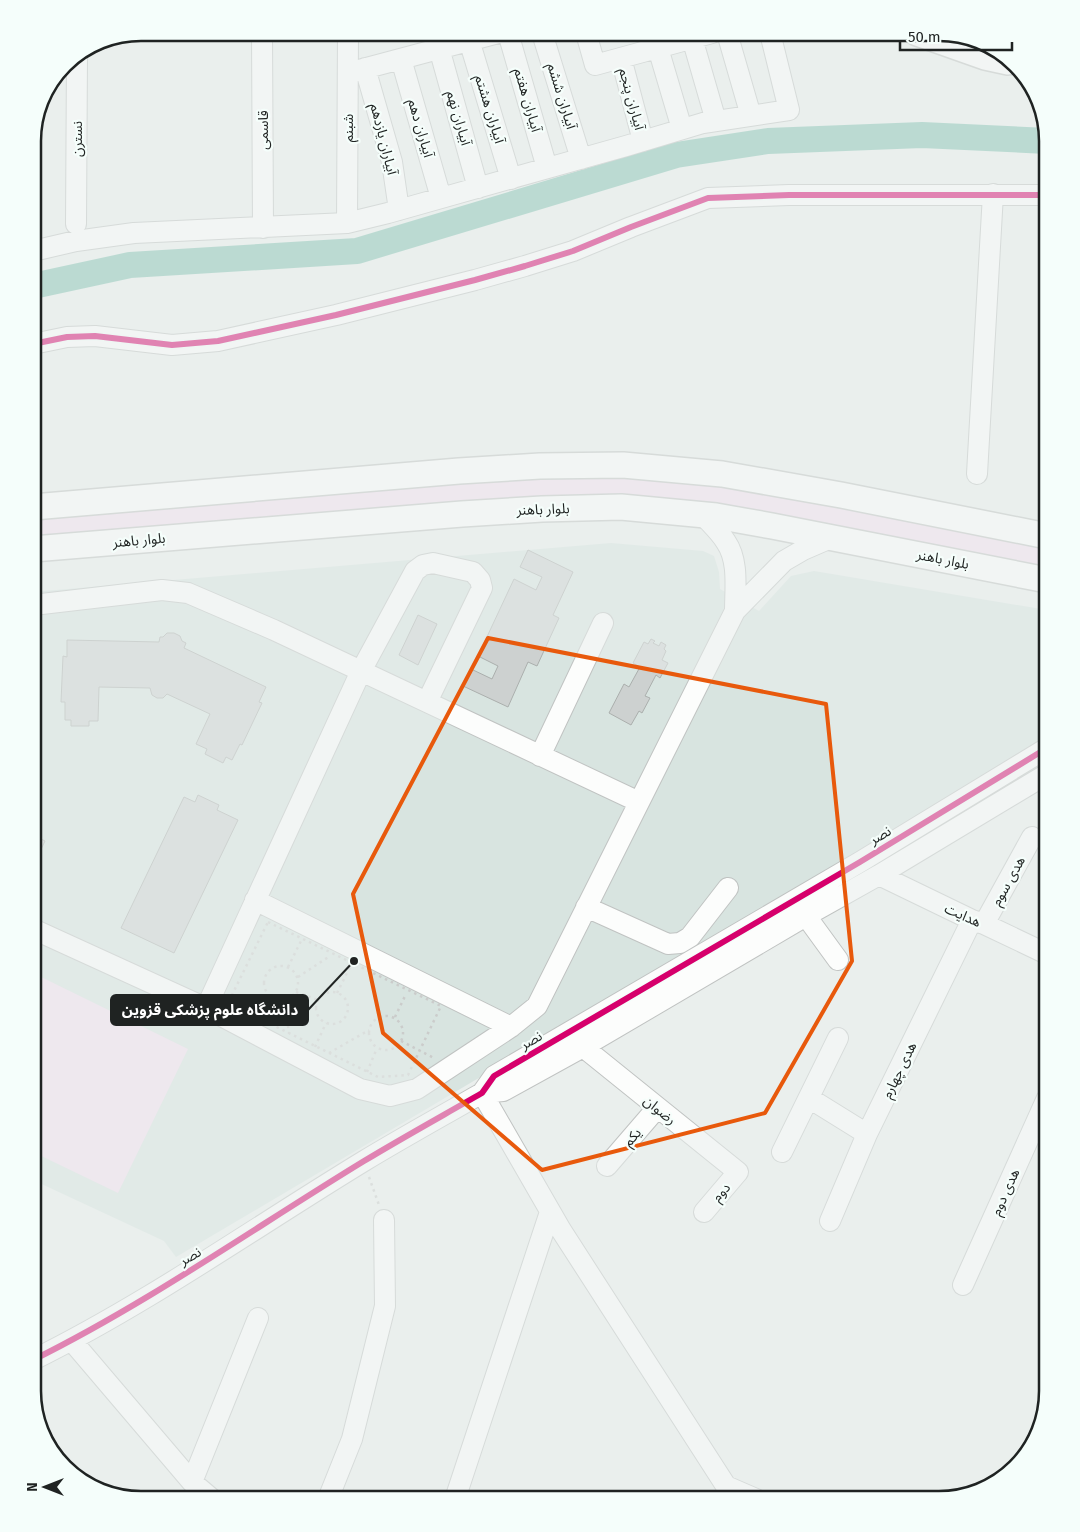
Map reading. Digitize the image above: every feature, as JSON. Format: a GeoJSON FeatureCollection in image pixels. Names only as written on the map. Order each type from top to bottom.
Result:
{"type":"FeatureCollection","features":[{"type":"Feature","properties":{"kind":"main road"},"geometry":{"type":"LineString","coordinates":[[940,41],[996,59]]}},
{"type":"Feature","properties":{"kind":"main road"},"geometry":{"type":"LineString","coordinates":[[41,506],[459,471],[540,466],[623,465],[722,474],[841,495],[1039,534]]}},
{"type":"Feature","properties":{"kind":"main road","name":"بلوار باهنر"},"geometry":{"type":"LineString","coordinates":[[41,548],[452,514],[542,509],[621,508],[703,515],[833,537],[1039,578]]}},
{"type":"Feature","properties":{"kind":"street","name":"قاسمی"},"geometry":{"type":"LineString","coordinates":[[262,41],[264,228]]}},
{"type":"Feature","properties":{"kind":"street","name":"شبنم"},"geometry":{"type":"LineString","coordinates":[[347,223],[357,70],[350,41]]}},
{"type":"Feature","properties":{"kind":"street"},"geometry":{"type":"LineString","coordinates":[[357,70],[465,41]]}},
{"type":"Feature","properties":{"kind":"street","name":"آبیاران هشتم"},"geometry":{"type":"LineString","coordinates":[[469,41],[511,178]]}},
{"type":"Feature","properties":{"kind":"street","name":"آبیاران هفتم"},"geometry":{"type":"LineString","coordinates":[[510,41],[547,168]]}},
{"type":"Feature","properties":{"kind":"street","name":"آبیاران ششم"},"geometry":{"type":"LineString","coordinates":[[544,41],[581,159]]}},
{"type":"Feature","properties":{"kind":"street"},"geometry":{"type":"LineString","coordinates":[[588,41],[595,65],[682,41]]}},
{"type":"Feature","properties":{"kind":"street"},"geometry":{"type":"LineString","coordinates":[[693,41],[716,121]]}},
{"type":"Feature","properties":{"kind":"street"},"geometry":{"type":"LineString","coordinates":[[729,41],[751,116]]}},
{"type":"Feature","properties":{"kind":"street"},"geometry":{"type":"LineString","coordinates":[[41,249],[76,241],[134,233],[347,223],[478,188],[703,123],[789,110],[772,41]]}},
{"type":"Feature","properties":{"kind":"street","name":"آبیاران نهم"},"geometry":{"type":"LineString","coordinates":[[439,48],[478,188]]}},
{"type":"Feature","properties":{"kind":"street"},"geometry":{"type":"LineString","coordinates":[[658,48],[682,129]]}},
{"type":"Feature","properties":{"kind":"street","name":"آبیاران پنجم"},"geometry":{"type":"LineString","coordinates":[[621,58],[644,141]]}},
{"type":"Feature","properties":{"kind":"street","name":"آبیاران دهم"},"geometry":{"type":"LineString","coordinates":[[401,59],[441,198]]}},
{"type":"Feature","properties":{"kind":"street","name":"نسترن"},"geometry":{"type":"LineString","coordinates":[[76,224],[77,65]]}},
{"type":"Feature","properties":{"kind":"street","name":"آبیاران یازدهم"},"geometry":{"type":"LineString","coordinates":[[357,70],[392,162],[399,210]]}},
{"type":"Feature","properties":{"kind":"street"},"geometry":{"type":"LineString","coordinates":[[977,474],[993,194]]}},
{"type":"Feature","properties":{"kind":"street"},"geometry":{"type":"LineString","coordinates":[[41,342],[67,337],[95,336],[172,345],[218,341],[336,315],[475,280],[541,261],[573,251],[630,227],[708,198],[788,195],[1039,195]]}},
{"type":"Feature","properties":{"kind":"street"},"geometry":{"type":"LineString","coordinates":[[703,515],[719,531],[728,544],[733,557],[735,611]]}},
{"type":"Feature","properties":{"kind":"street"},"geometry":{"type":"LineString","coordinates":[[41,933],[206,1008],[259,1027],[363,1080],[390,1096],[417,1089],[511,1026],[537,1006],[735,611],[784,561],[803,550],[833,537]]}},
{"type":"Feature","properties":{"kind":"street"},"geometry":{"type":"LineString","coordinates":[[206,1008],[361,671],[415,571],[423,565],[433,563],[473,572],[480,580],[482,588],[427,702]]}},
{"type":"Feature","properties":{"kind":"street"},"geometry":{"type":"LineString","coordinates":[[41,604],[162,590],[188,593],[274,630],[639,802]]}},
{"type":"Feature","properties":{"kind":"street"},"geometry":{"type":"LineString","coordinates":[[540,756],[603,622]]}},
{"type":"Feature","properties":{"kind":"street","name":"نصر"},"geometry":{"type":"LineString","coordinates":[[41,1356],[72,1341],[218,1255],[364,1162],[482,1093],[494,1076],[860,862],[1039,753]]}},
{"type":"Feature","properties":{"kind":"street","name":"نصر"},"geometry":{"type":"LineString","coordinates":[[482,1093],[503,1091],[583,1047],[806,916],[879,876],[1039,779]]}},
{"type":"Feature","properties":{"kind":"street","name":"هدی سوم"},"geometry":{"type":"LineString","coordinates":[[978,922],[1032,837]]}},
{"type":"Feature","properties":{"kind":"street","name":"هدایت"},"geometry":{"type":"LineString","coordinates":[[879,876],[1039,950]]}},
{"type":"Feature","properties":{"kind":"street"},"geometry":{"type":"LineString","coordinates":[[586,908],[668,944],[680,943],[690,937],[728,888]]}},
{"type":"Feature","properties":{"kind":"street"},"geometry":{"type":"LineString","coordinates":[[255,900],[355,957],[411,984],[511,1026]]}},
{"type":"Feature","properties":{"kind":"street"},"geometry":{"type":"LineString","coordinates":[[806,916],[838,960]]}},
{"type":"Feature","properties":{"kind":"street","name":"هدی چهارم"},"geometry":{"type":"LineString","coordinates":[[830,1221],[867,1134],[978,922]]}},
{"type":"Feature","properties":{"kind":"street"},"geometry":{"type":"LineString","coordinates":[[782,1152],[838,1038]]}},
{"type":"Feature","properties":{"kind":"street","name":"رضوان"},"geometry":{"type":"LineString","coordinates":[[583,1047],[738,1172]]}},
{"type":"Feature","properties":{"kind":"street"},"geometry":{"type":"LineString","coordinates":[[482,1093],[550,1212],[726,1486],[737,1491]]}},
{"type":"Feature","properties":{"kind":"street"},"geometry":{"type":"LineString","coordinates":[[809,1098],[867,1134]]}},
{"type":"Feature","properties":{"kind":"street","name":"یکم"},"geometry":{"type":"LineString","coordinates":[[607,1166],[657,1108]]}},
{"type":"Feature","properties":{"kind":"street","name":"هدی دوم"},"geometry":{"type":"LineString","coordinates":[[963,1285],[1039,1118]]}},
{"type":"Feature","properties":{"kind":"street","name":"دوم"},"geometry":{"type":"LineString","coordinates":[[704,1212],[738,1172]]}},
{"type":"Feature","properties":{"kind":"street"},"geometry":{"type":"LineString","coordinates":[[458,1491],[550,1212]]}},
{"type":"Feature","properties":{"kind":"street"},"geometry":{"type":"LineString","coordinates":[[331,1491],[352,1439],[385,1306],[384,1220]]}},
{"type":"Feature","properties":{"kind":"street"},"geometry":{"type":"LineString","coordinates":[[192,1482],[258,1318]]}},
{"type":"Feature","properties":{"kind":"street"},"geometry":{"type":"LineString","coordinates":[[72,1341],[192,1482],[203,1491]]}},
{"type":"Feature","properties":{"kind":"path"},"geometry":{"type":"LineString","coordinates":[[329,1053],[363,1080],[408,1075],[441,1006],[411,984],[355,957],[334,954],[268,922],[228,1003],[259,1027],[289,1033],[312,1054],[329,1053],[368,1030]]}},
{"type":"Feature","properties":{"kind":"path"},"geometry":{"type":"LineString","coordinates":[[288,967],[302,938]]}},
{"type":"Feature","properties":{"kind":"path"},"geometry":{"type":"LineString","coordinates":[[298,978],[334,954]]}},
{"type":"Feature","properties":{"kind":"path"},"geometry":{"type":"LineString","coordinates":[[338,993],[355,957]]}},
{"type":"Feature","properties":{"kind":"path"},"geometry":{"type":"LineString","coordinates":[[276,966],[288,967],[296,973],[298,978],[299,982],[296,992],[293,996],[284,1000],[273,998],[266,990],[265,978],[267,973],[276,966]]}},
{"type":"Feature","properties":{"kind":"path"},"geometry":{"type":"LineString","coordinates":[[395,1017],[411,984]]}},
{"type":"Feature","properties":{"kind":"path"},"geometry":{"type":"LineString","coordinates":[[296,992],[318,1000]]}},
{"type":"Feature","properties":{"kind":"path"},"geometry":{"type":"LineString","coordinates":[[327,993],[338,993],[345,998],[347,1003],[346,1016],[335,1024],[326,1023],[318,1016],[316,1011],[318,1000],[327,993]]}},
{"type":"Feature","properties":{"kind":"path"},"geometry":{"type":"LineString","coordinates":[[259,1027],[273,998]]}},
{"type":"Feature","properties":{"kind":"path"},"geometry":{"type":"LineString","coordinates":[[284,1000],[289,1033]]}},
{"type":"Feature","properties":{"kind":"path"},"geometry":{"type":"LineString","coordinates":[[384,1015],[395,1017],[402,1026],[403,1036],[401,1041],[393,1049],[382,1050],[377,1048],[370,1041],[368,1030],[370,1025],[378,1017],[384,1015]]}},
{"type":"Feature","properties":{"kind":"path"},"geometry":{"type":"LineString","coordinates":[[312,1054],[326,1023]]}},
{"type":"Feature","properties":{"kind":"path"},"geometry":{"type":"LineString","coordinates":[[401,1041],[451,1066]]}},
{"type":"Feature","properties":{"kind":"path"},"geometry":{"type":"LineString","coordinates":[[363,1080],[377,1048]]}},
{"type":"Feature","properties":{"kind":"path"},"geometry":{"type":"LineString","coordinates":[[364,1162],[384,1220]]}},
{"type":"Feature","properties":{"kind":"highlighted area"},"geometry":{"type":"Polygon","coordinates":[[[488,638],[826,704],[852,961],[765,1113],[542,1170],[383,1033],[353,894],[488,638]]]}},
{"type":"Feature","properties":{"kind":"shaded area"},"geometry":{"type":"Polygon","coordinates":[[[623,465],[1039,535],[1039,579],[621,507],[41,548],[41,506],[623,465]]]}},
{"type":"Feature","properties":{"kind":"shaded area"},"geometry":{"type":"Polygon","coordinates":[[[611,543],[703,551],[714,556],[719,572],[720,589],[759,611],[791,576],[814,571],[1039,609],[1039,747],[176,1257],[164,1241],[41,1184],[41,591],[611,543]]]}},
{"type":"Feature","properties":{"kind":"shaded area"},"geometry":{"type":"Polygon","coordinates":[[[41,977],[188,1049],[118,1193],[41,1156],[41,977]]]}},
{"type":"Feature","properties":{"kind":"building"},"geometry":{"type":"Polygon","coordinates":[[[528,550],[573,572],[553,615],[559,618],[537,666],[528,662],[508,707],[463,686],[471,669],[492,679],[498,666],[478,656],[514,579],[536,590],[542,577],[520,567],[528,550]]]}},
{"type":"Feature","properties":{"kind":"building"},"geometry":{"type":"Polygon","coordinates":[[[418,615],[437,624],[418,665],[399,655],[418,615]]]}},
{"type":"Feature","properties":{"kind":"building"},"geometry":{"type":"Polygon","coordinates":[[[167,633],[174,633],[180,636],[182,641],[186,643],[184,648],[266,687],[259,702],[262,703],[242,745],[240,744],[232,760],[226,757],[223,763],[205,754],[207,749],[196,744],[210,714],[167,694],[163,698],[157,698],[152,695],[150,688],[99,687],[98,721],[89,721],[89,726],[71,726],[71,720],[65,720],[65,702],[61,702],[63,656],[67,657],[67,640],[159,642],[160,637],[167,633]]]}},
{"type":"Feature","properties":{"kind":"building"},"geometry":{"type":"Polygon","coordinates":[[[651,639],[655,641],[653,643],[659,646],[661,642],[666,645],[664,649],[666,651],[662,660],[668,663],[660,678],[656,675],[645,696],[650,698],[642,713],[639,711],[631,725],[609,713],[624,684],[629,687],[640,667],[633,663],[644,642],[648,644],[651,639]]]}},
{"type":"Feature","properties":{"kind":"building"},"geometry":{"type":"Polygon","coordinates":[[[198,795],[219,805],[217,810],[238,820],[174,953],[121,928],[184,797],[195,802],[198,795]]]}},
{"type":"Feature","properties":{"kind":"building"},"geometry":{"type":"Polygon","coordinates":[[[41,839],[45,841],[41,849],[41,839]]]}},
{"type":"Feature","properties":{"kind":"waterway"},"geometry":{"type":"LineString","coordinates":[[41,284],[130,265],[357,251],[676,155],[768,141],[922,135],[1039,141]]}},
{"type":"Feature","properties":{"kind":"cycle path"},"geometry":{"type":"LineString","coordinates":[[41,342],[67,337],[95,336],[172,345],[218,341],[336,315],[525,266],[573,251],[708,198],[789,195],[1039,195]]}},
{"type":"Feature","properties":{"kind":"cycle path"},"geometry":{"type":"LineString","coordinates":[[41,1356],[159,1290],[364,1161],[482,1093],[494,1076],[860,862],[1039,753]]}},
{"type":"Feature","properties":{"kind":"place","name":"دانشگاه علوم پزشکی قزوین"},"geometry":{"type":"Point","coordinates":[354,961]}}]}
